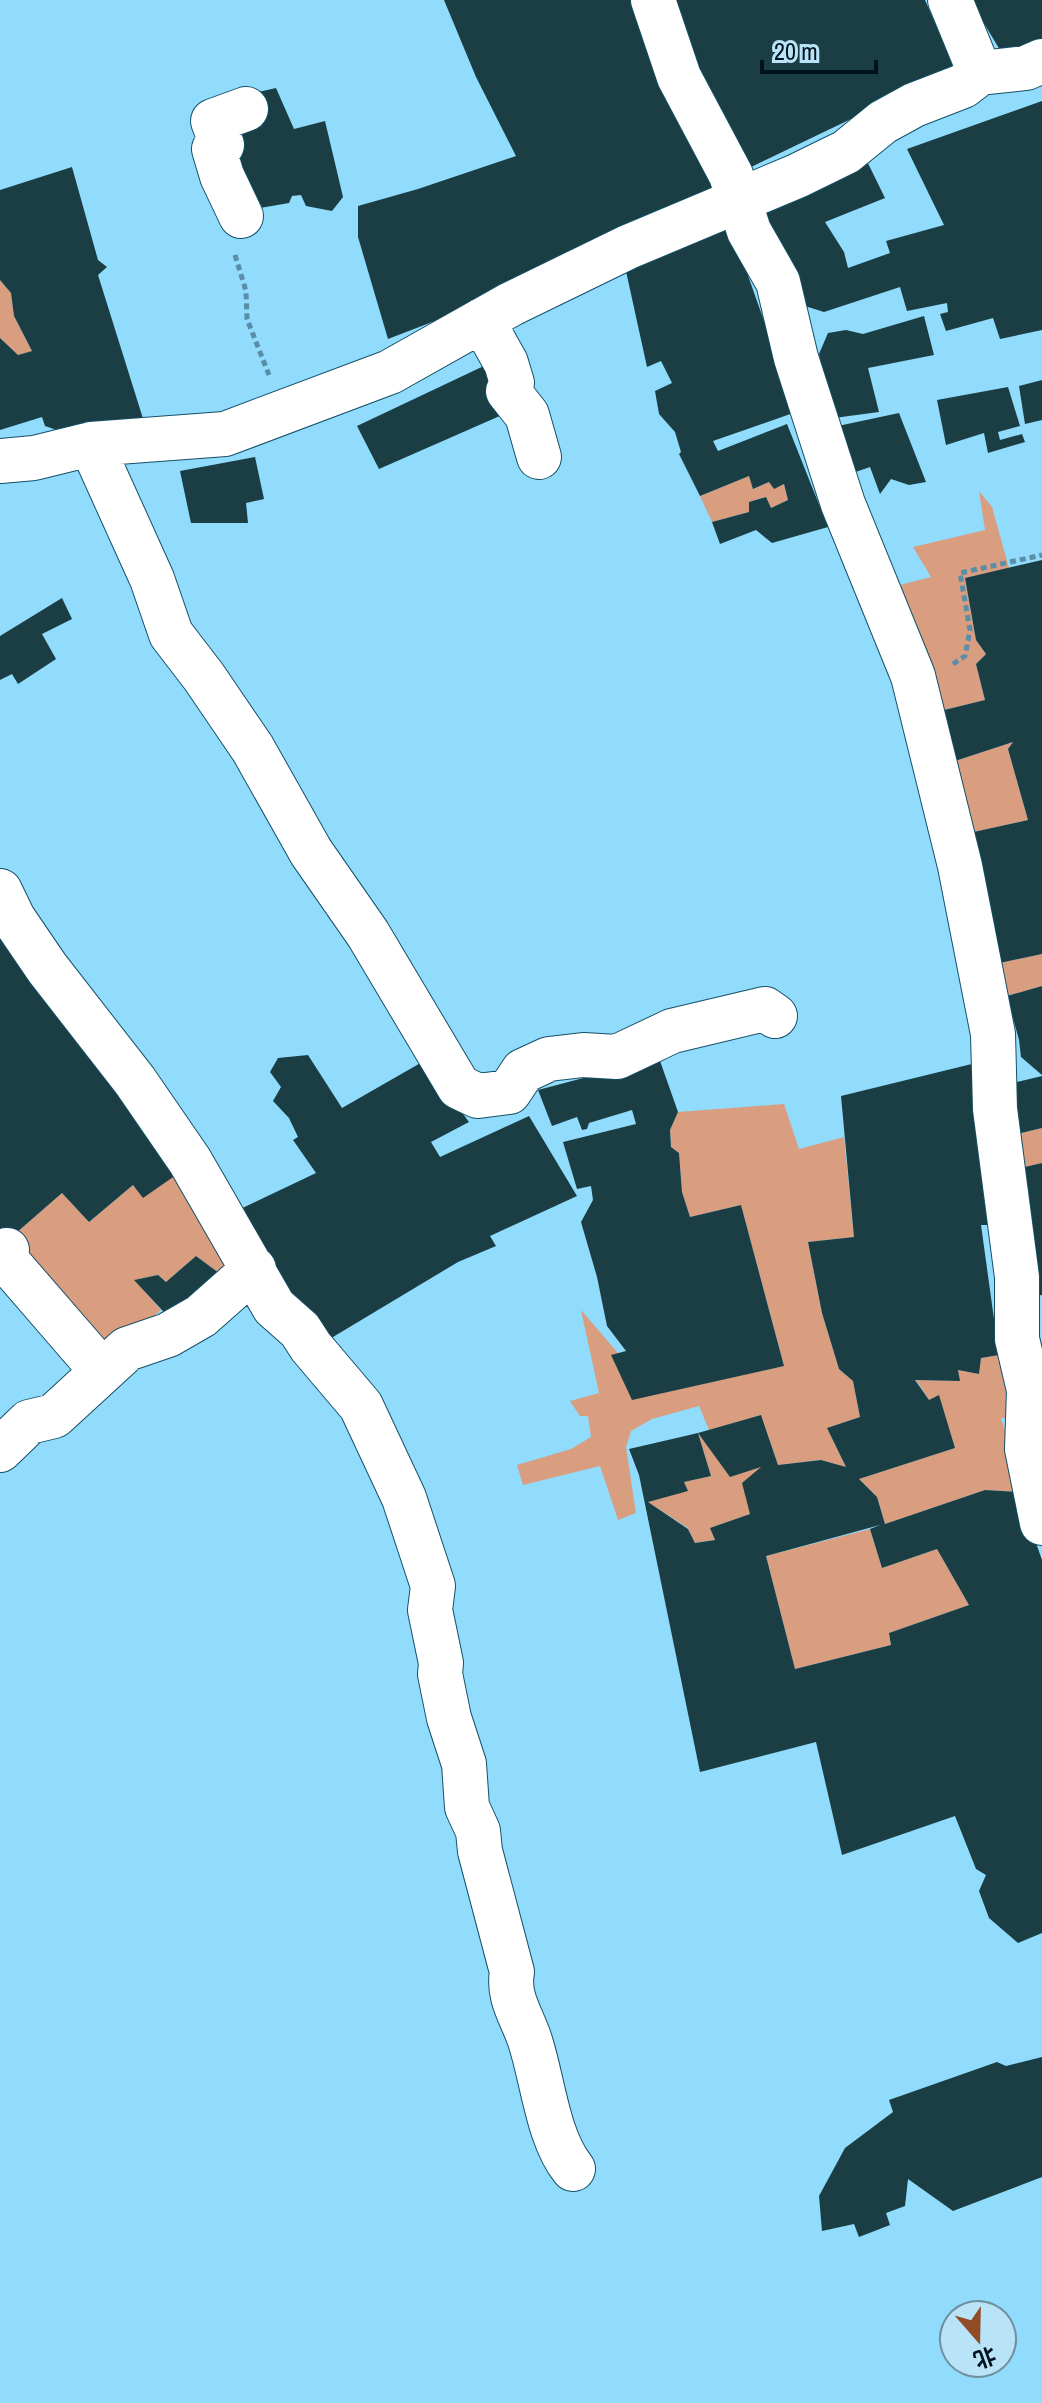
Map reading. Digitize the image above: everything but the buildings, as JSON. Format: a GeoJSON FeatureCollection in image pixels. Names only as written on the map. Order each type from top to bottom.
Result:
{"type":"FeatureCollection","features":[{"type":"Feature","properties":{"kind":"street"},"geometry":{"type":"LineString","coordinates":[[653,0],[679,77],[731,175],[749,231],[778,282],[796,358],[843,504],[913,676],[960,866],[993,1034],[995,1109],[1017,1277],[1017,1339],[1029,1390],[1027,1449],[1042,1523]]}},
{"type":"Feature","properties":{"kind":"street"},"geometry":{"type":"LineString","coordinates":[[950,0],[980,73]]}},
{"type":"Feature","properties":{"kind":"street"},"geometry":{"type":"LineString","coordinates":[[0,461],[34,458],[91,444],[225,434],[390,372],[482,320],[628,247],[846,152],[883,122],[914,105],[963,86],[980,73],[1026,68],[1042,61]]}},
{"type":"Feature","properties":{"kind":"street"},"geometry":{"type":"LineString","coordinates":[[241,216],[222,176],[214,149],[222,145],[213,121],[246,109]]}},
{"type":"Feature","properties":{"kind":"street"},"geometry":{"type":"LineString","coordinates":[[482,320],[506,363],[512,383],[508,391],[527,415],[539,457]]}},
{"type":"Feature","properties":{"kind":"street"},"geometry":{"type":"LineString","coordinates":[[91,444],[152,579],[171,634],[253,749],[311,852],[368,934],[459,1087],[478,1096],[509,1092],[523,1071],[549,1059],[583,1055],[617,1057],[672,1031],[765,1009],[775,1016]]}},
{"type":"Feature","properties":{"kind":"street"},"geometry":{"type":"LineString","coordinates":[[0,891],[13,918],[47,968],[135,1081],[190,1161],[274,1307],[300,1330],[330,1372],[361,1406],[390,1465],[433,1586],[430,1610],[449,1718],[464,1764],[467,1807],[478,1831],[486,1875],[512,1972],[510,1983],[517,2015],[522,2019],[531,2044],[555,2133],[573,2169]]}},
{"type":"Feature","properties":{"kind":"street"},"geometry":{"type":"LineString","coordinates":[[7,1250],[5,1259],[102,1371]]}},
{"type":"Feature","properties":{"kind":"street"},"geometry":{"type":"LineString","coordinates":[[0,1450],[29,1422],[54,1416],[127,1349],[168,1335],[201,1316],[254,1269]]}},
{"type":"Feature","properties":{"kind":"path"},"geometry":{"type":"LineString","coordinates":[[241,216],[241,240],[235,253],[246,291],[247,319],[285,411]]}},
{"type":"Feature","properties":{"kind":"path"},"geometry":{"type":"LineString","coordinates":[[913,676],[951,665],[965,656],[970,630],[960,573],[1042,555]]}},
{"type":"Feature","properties":{"kind":"shaded area"},"geometry":{"type":"Polygon","coordinates":[[[0,280],[11,293],[14,316],[32,351],[18,355],[0,338],[0,280]]]}},
{"type":"Feature","properties":{"kind":"shaded area"},"geometry":{"type":"Polygon","coordinates":[[[749,476],[754,489],[769,482],[774,488],[784,484],[788,500],[771,508],[765,497],[749,502],[749,512],[712,522],[700,496],[749,476]]]}},
{"type":"Feature","properties":{"kind":"shaded area"},"geometry":{"type":"Polygon","coordinates":[[[979,491],[992,507],[1009,568],[965,578],[976,640],[986,654],[976,664],[985,700],[936,712],[896,586],[931,577],[913,547],[985,530],[979,491]]]}},
{"type":"Feature","properties":{"kind":"shaded area"},"geometry":{"type":"Polygon","coordinates":[[[1013,742],[1008,749],[1028,820],[969,833],[952,762],[1013,742]]]}},
{"type":"Feature","properties":{"kind":"shaded area"},"geometry":{"type":"Polygon","coordinates":[[[1042,954],[1042,986],[1007,996],[995,964],[1042,954]]]}},
{"type":"Feature","properties":{"kind":"shaded area"},"geometry":{"type":"Polygon","coordinates":[[[784,1104],[799,1149],[844,1137],[854,1237],[808,1242],[822,1313],[839,1369],[853,1381],[860,1417],[827,1428],[846,1467],[821,1460],[778,1465],[761,1415],[709,1430],[699,1406],[652,1419],[631,1431],[626,1447],[636,1513],[618,1520],[600,1466],[523,1485],[517,1465],[571,1449],[591,1437],[588,1416],[580,1416],[570,1401],[599,1393],[581,1310],[618,1353],[633,1399],[784,1366],[741,1205],[690,1217],[682,1192],[679,1153],[671,1147],[670,1130],[678,1112],[784,1104]]]}},
{"type":"Feature","properties":{"kind":"shaded area"},"geometry":{"type":"Polygon","coordinates":[[[1042,1128],[1042,1163],[1016,1169],[1017,1134],[1042,1128]]]}},
{"type":"Feature","properties":{"kind":"shaded area"},"geometry":{"type":"Polygon","coordinates":[[[175,1175],[245,1265],[227,1279],[196,1256],[166,1282],[158,1275],[135,1280],[161,1310],[103,1363],[8,1240],[62,1193],[89,1222],[133,1185],[143,1197],[175,1175]]]}},
{"type":"Feature","properties":{"kind":"shaded area"},"geometry":{"type":"Polygon","coordinates":[[[999,1355],[1014,1418],[1001,1418],[1013,1454],[1018,1492],[985,1490],[885,1524],[877,1497],[859,1479],[955,1448],[939,1396],[929,1400],[916,1380],[959,1381],[958,1370],[979,1374],[981,1358],[999,1355]]]}},
{"type":"Feature","properties":{"kind":"shaded area"},"geometry":{"type":"Polygon","coordinates":[[[698,1433],[730,1476],[761,1467],[750,1514],[710,1528],[715,1540],[695,1543],[688,1528],[648,1502],[687,1490],[684,1482],[711,1476],[698,1433]]]}},
{"type":"Feature","properties":{"kind":"shaded area"},"geometry":{"type":"Polygon","coordinates":[[[870,1529],[882,1568],[937,1549],[969,1605],[889,1633],[891,1645],[795,1669],[766,1556],[870,1529]]]}}]}
